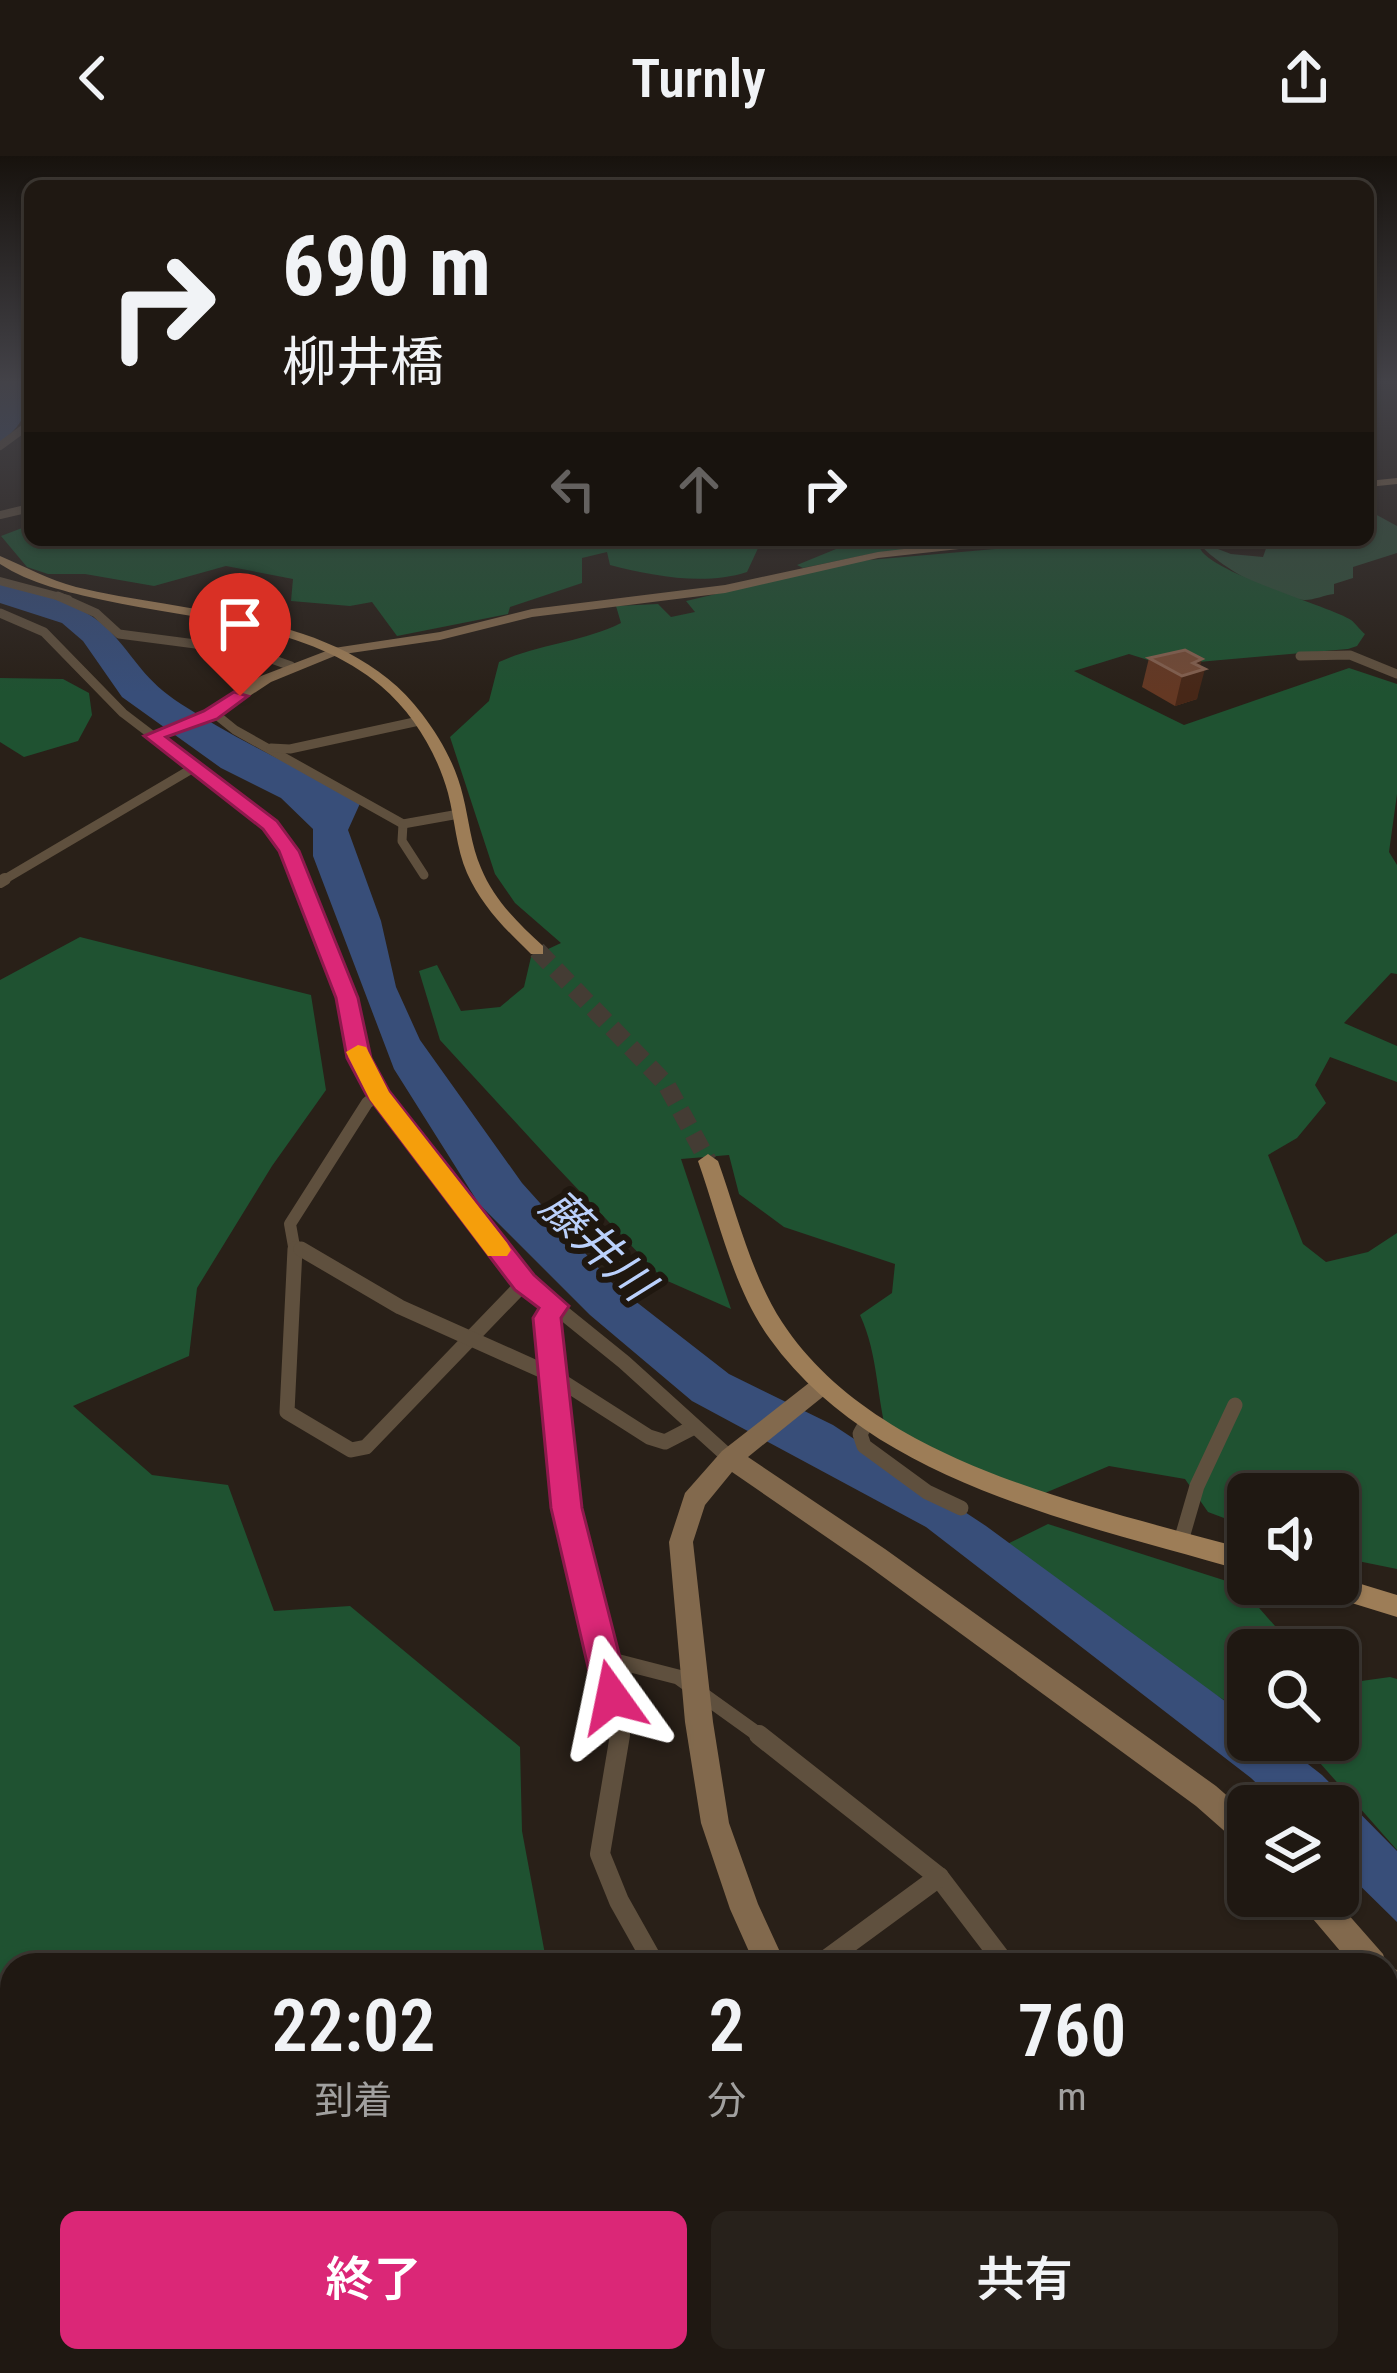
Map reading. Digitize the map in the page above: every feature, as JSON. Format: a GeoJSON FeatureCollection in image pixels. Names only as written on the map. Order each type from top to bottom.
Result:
{"type":"FeatureCollection","features":[{"type":"Feature","properties":{"kind":"main road"},"geometry":{"type":"LineString","coordinates":[[0,559],[25,574],[72,590],[238,625],[334,652],[379,678],[419,721],[441,755],[470,860],[488,897],[537,950]]}},
{"type":"Feature","properties":{"kind":"main road"},"geometry":{"type":"LineString","coordinates":[[708,1161],[756,1292],[813,1392],[937,1458],[1029,1495],[1227,1554]]}},
{"type":"Feature","properties":{"kind":"main road"},"geometry":{"type":"LineString","coordinates":[[1359,1594],[1397,1606]]}},
{"type":"Feature","properties":{"kind":"street"},"geometry":{"type":"LineString","coordinates":[[153,736],[210,715],[291,666],[334,652],[440,636],[532,613],[725,589],[878,555],[959,546]]}},
{"type":"Feature","properties":{"kind":"street"},"geometry":{"type":"LineString","coordinates":[[0,581],[49,592],[96,614],[118,634],[249,652],[291,666]]}},
{"type":"Feature","properties":{"kind":"street"},"geometry":{"type":"LineString","coordinates":[[49,592],[72,590]]}},
{"type":"Feature","properties":{"kind":"street"},"geometry":{"type":"LineString","coordinates":[[0,614],[44,632],[123,713],[270,825],[289,851],[347,998],[359,1058],[378,1094],[525,1282],[694,1427],[738,1452],[1227,1814]]}},
{"type":"Feature","properties":{"kind":"street"},"geometry":{"type":"LineString","coordinates":[[1300,656],[1319,651],[1347,653],[1397,674]]}},
{"type":"Feature","properties":{"kind":"street"},"geometry":{"type":"LineString","coordinates":[[210,715],[403,824],[459,814]]}},
{"type":"Feature","properties":{"kind":"street"},"geometry":{"type":"LineString","coordinates":[[266,748],[290,749],[419,721]]}},
{"type":"Feature","properties":{"kind":"street"},"geometry":{"type":"LineString","coordinates":[[0,882],[195,767]]}},
{"type":"Feature","properties":{"kind":"street"},"geometry":{"type":"LineString","coordinates":[[403,824],[402,841],[424,874]]}},
{"type":"Feature","properties":{"kind":"street"},"geometry":{"type":"LineString","coordinates":[[378,1094],[290,1224],[296,1246],[287,1412],[351,1450],[366,1447],[525,1282]]}},
{"type":"Feature","properties":{"kind":"street"},"geometry":{"type":"LineString","coordinates":[[296,1246],[400,1306],[552,1375],[649,1438],[665,1442],[694,1427]]}},
{"type":"Feature","properties":{"kind":"street"},"geometry":{"type":"LineString","coordinates":[[555,1306],[547,1318],[567,1508],[620,1736],[601,1855],[648,1953]]}},
{"type":"Feature","properties":{"kind":"street"},"geometry":{"type":"LineString","coordinates":[[765,1953],[715,1823],[681,1542],[694,1500],[738,1452],[813,1392]]}},
{"type":"Feature","properties":{"kind":"street"},"geometry":{"type":"LineString","coordinates":[[1181,1540],[1197,1486],[1235,1405]]}},
{"type":"Feature","properties":{"kind":"street"},"geometry":{"type":"LineString","coordinates":[[868,1420],[860,1434],[864,1446],[926,1492],[961,1508]]}},
{"type":"Feature","properties":{"kind":"street"},"geometry":{"type":"LineString","coordinates":[[604,1658],[678,1677],[698,1688],[939,1877],[997,1953]]}},
{"type":"Feature","properties":{"kind":"street"},"geometry":{"type":"LineString","coordinates":[[835,1953],[939,1877]]}},
{"type":"Feature","properties":{"kind":"street"},"geometry":{"type":"LineString","coordinates":[[1330,1917],[1362,1953]]}},
{"type":"Feature","properties":{"kind":"green space"},"geometry":{"type":"Polygon","coordinates":[[[1374,514],[1397,526],[1397,553],[1353,567],[1353,578],[1334,584],[1334,594],[1308,600],[1278,594],[1246,579],[1201,546],[1263,557],[1267,546],[1374,546],[1374,514]]]}},
{"type":"Feature","properties":{"kind":"green space"},"geometry":{"type":"Polygon","coordinates":[[[24,527],[24,546],[759,546],[747,572],[714,578],[661,576],[610,565],[607,552],[582,558],[582,583],[510,607],[508,614],[397,636],[372,602],[350,606],[291,601],[293,579],[226,566],[154,586],[85,574],[48,574],[27,567],[1,536],[24,527]]]}},
{"type":"Feature","properties":{"kind":"green space"},"geometry":{"type":"Polygon","coordinates":[[[843,546],[936,546],[803,568],[797,565],[843,546]]]}},
{"type":"Feature","properties":{"kind":"green space"},"geometry":{"type":"Polygon","coordinates":[[[1029,546],[1201,546],[1213,561],[1234,573],[1351,620],[1365,634],[1357,646],[1348,649],[1164,665],[1129,654],[1074,671],[1184,725],[1349,668],[1397,684],[1397,794],[1389,852],[1397,865],[1397,974],[1391,973],[1344,1023],[1397,1046],[1397,1082],[1330,1057],[1315,1085],[1326,1103],[1297,1138],[1268,1155],[1303,1244],[1326,1262],[1368,1252],[1397,1233],[1397,1569],[1359,1561],[1359,1473],[1227,1473],[1227,1519],[1208,1512],[1185,1479],[1109,1466],[1045,1493],[889,1442],[871,1346],[860,1315],[892,1293],[895,1264],[784,1227],[739,1194],[729,1155],[681,1159],[731,1309],[663,1279],[440,1040],[419,971],[437,965],[461,1011],[500,1007],[524,987],[531,957],[561,943],[515,903],[495,874],[450,737],[489,701],[499,662],[621,623],[616,606],[658,604],[671,617],[695,612],[686,601],[858,561],[1029,546]]]}},
{"type":"Feature","properties":{"kind":"green space"},"geometry":{"type":"Polygon","coordinates":[[[0,678],[63,679],[89,693],[92,715],[78,741],[24,757],[0,742],[0,678]]]}},
{"type":"Feature","properties":{"kind":"green space"},"geometry":{"type":"Polygon","coordinates":[[[80,937],[311,995],[326,1090],[272,1166],[197,1288],[189,1356],[73,1406],[152,1475],[228,1485],[274,1611],[350,1606],[520,1747],[522,1831],[545,1953],[0,1953],[0,980],[80,937]]]}},
{"type":"Feature","properties":{"kind":"green space"},"geometry":{"type":"Polygon","coordinates":[[[1048,1524],[1227,1581],[1227,1605],[1257,1605],[1278,1629],[1227,1629],[1227,1702],[989,1553],[1048,1524]]]}},
{"type":"Feature","properties":{"kind":"green space"},"geometry":{"type":"Polygon","coordinates":[[[1397,1679],[1397,1850],[1359,1807],[1359,1785],[1339,1785],[1318,1761],[1359,1761],[1359,1681],[1397,1679]]]}},
{"type":"Feature","properties":{"kind":"water"},"geometry":{"type":"Polygon","coordinates":[[[0,584],[87,613],[181,704],[362,799],[348,830],[381,921],[396,987],[420,1040],[522,1183],[612,1283],[729,1374],[833,1425],[986,1526],[1227,1703],[1227,1759],[926,1527],[692,1401],[590,1315],[479,1204],[394,1069],[313,856],[313,829],[281,798],[221,768],[122,697],[83,641],[62,623],[0,603],[0,584]]]}},
{"type":"Feature","properties":{"kind":"water"},"geometry":{"type":"Polygon","coordinates":[[[1229,1761],[1304,1761],[1332,1785],[1258,1785],[1229,1761]]]}},
{"type":"Feature","properties":{"kind":"water"},"geometry":{"type":"Polygon","coordinates":[[[1359,1812],[1397,1851],[1397,1922],[1359,1885],[1359,1812]]]}},
{"type":"Feature","properties":{"kind":"building"},"geometry":{"type":"Polygon","coordinates":[[[1185,650],[1202,659],[1193,663],[1205,669],[1182,676],[1149,658],[1185,650]]]}},
{"type":"Feature","properties":{"kind":"tunnel"},"geometry":{"type":"LineString","coordinates":[[537,950],[666,1084],[708,1161]]}},
{"type":"Feature","properties":{"kind":"slow traffic"},"geometry":{"type":"LineString","coordinates":[[358,1052],[378,1094],[497,1250]]}},
{"type":"Feature","properties":{"kind":"route"},"geometry":{"type":"LineString","coordinates":[[240,696],[211,715],[153,736],[270,825],[289,851],[347,998],[359,1058],[378,1094],[489,1239],[525,1282],[555,1306],[547,1318],[567,1508],[612,1697]]}},
{"type":"Feature","properties":{"kind":"water label","name":"藤井川"},"geometry":{"type":"Point","coordinates":[597,1245]}}]}
